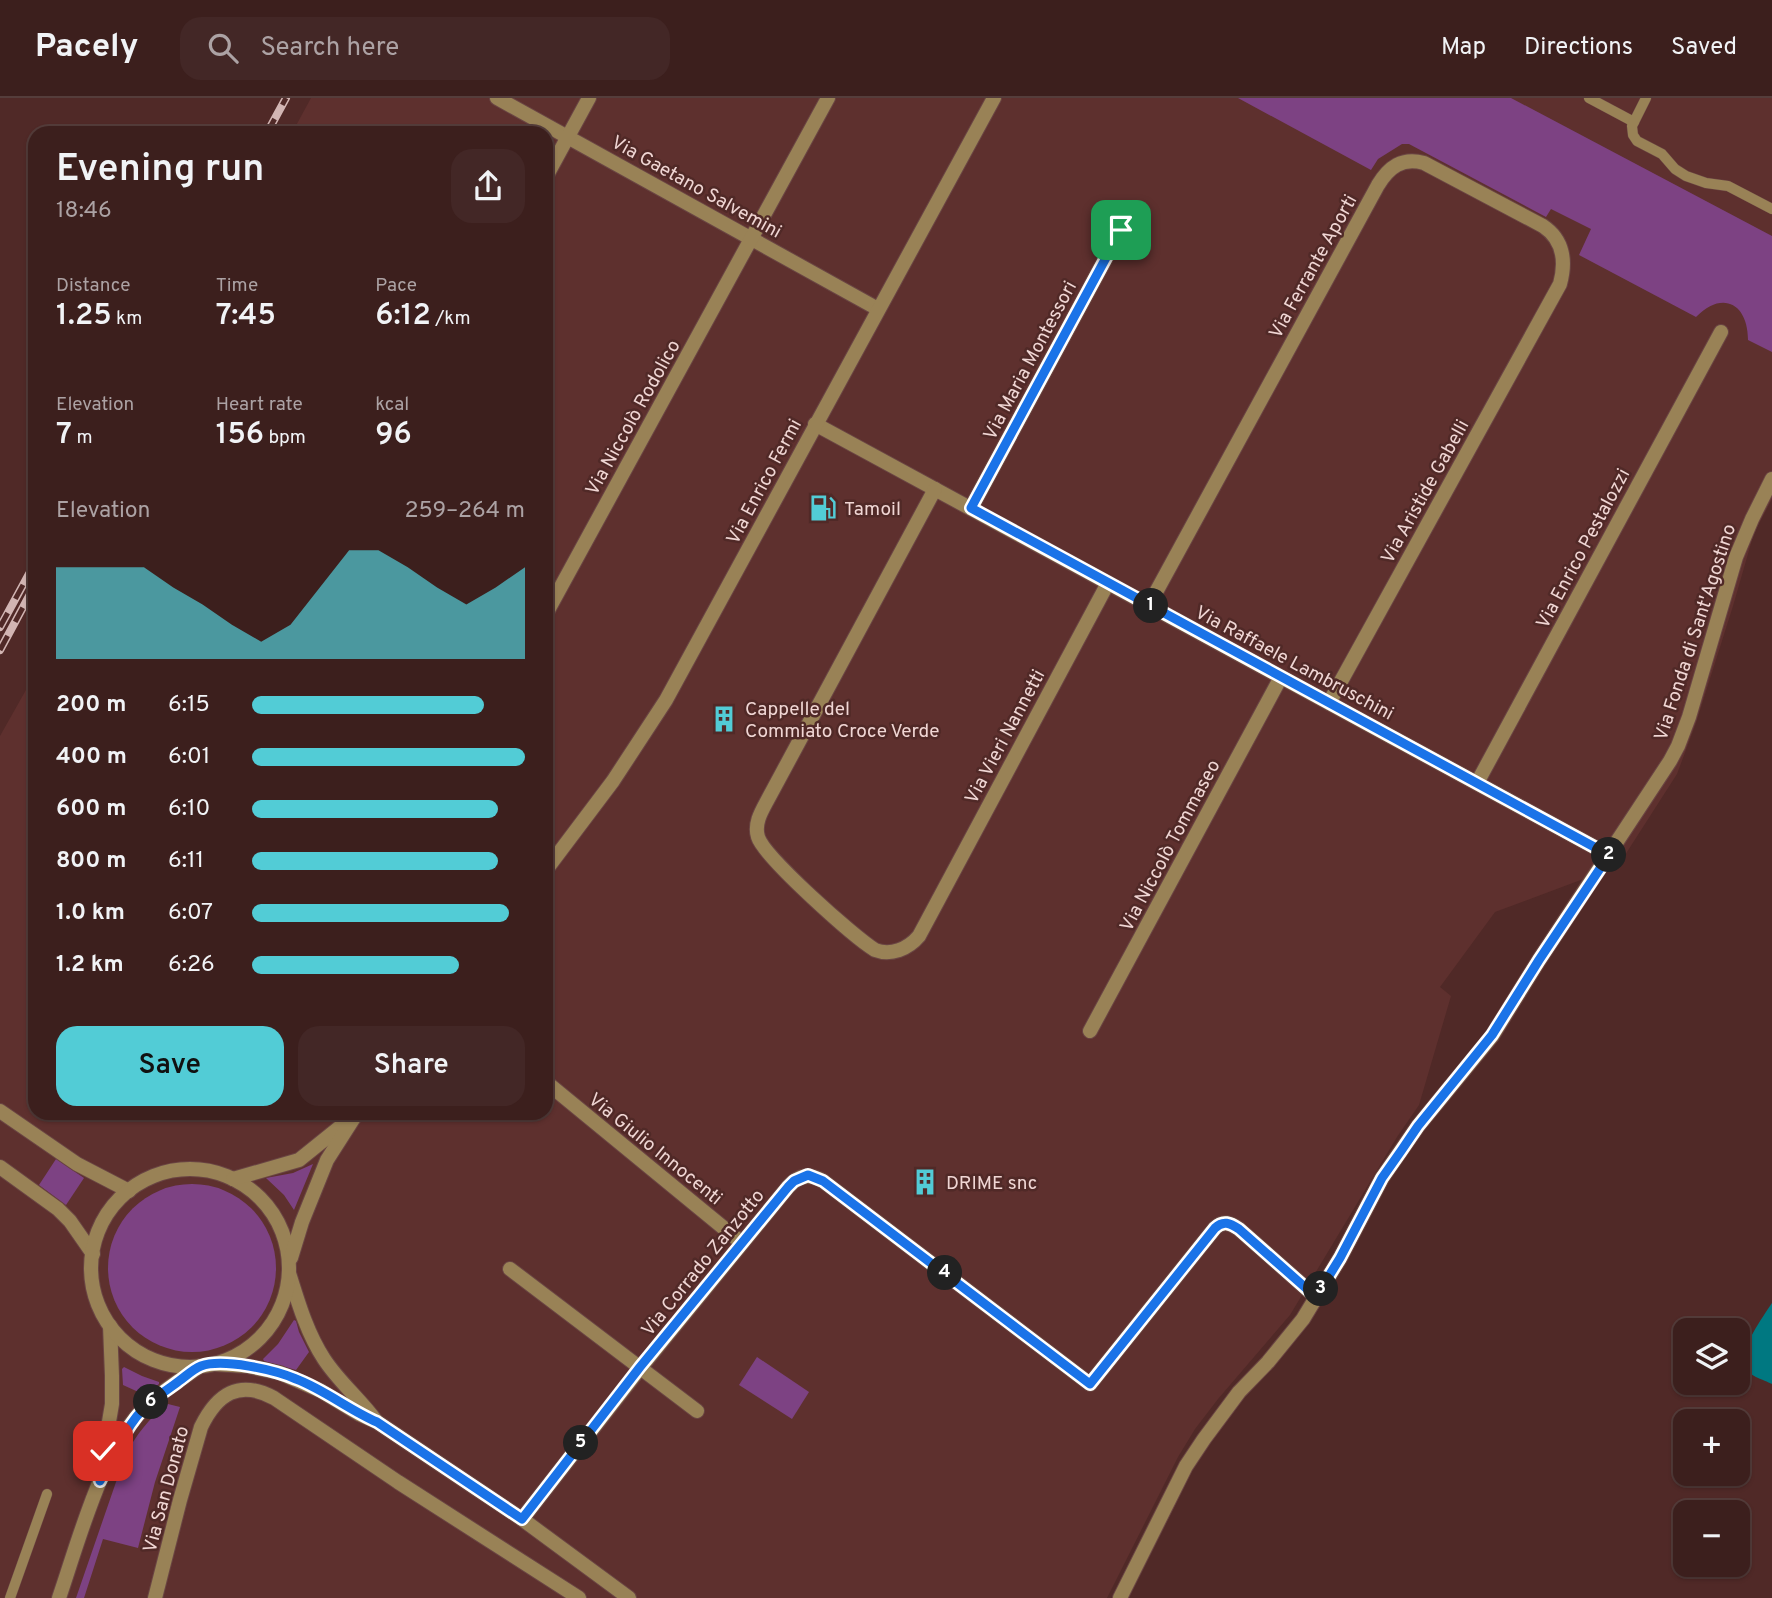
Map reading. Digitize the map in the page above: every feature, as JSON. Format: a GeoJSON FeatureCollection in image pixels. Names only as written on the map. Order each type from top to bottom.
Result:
{"type":"FeatureCollection","features":[{"type":"Feature","properties":{"kind":"street","name":"Via Gaetano Salvemini"},"geometry":{"type":"LineString","coordinates":[[497,98],[549,126]]}},
{"type":"Feature","properties":{"kind":"street"},"geometry":{"type":"LineString","coordinates":[[553,164],[589,98]]}},
{"type":"Feature","properties":{"kind":"street","name":"Via Niccolò Rodolico"},"geometry":{"type":"LineString","coordinates":[[553,601],[828,98]]}},
{"type":"Feature","properties":{"kind":"street","name":"Via Enrico Fermi"},"geometry":{"type":"LineString","coordinates":[[553,861],[614,782],[660,710],[994,98]]}},
{"type":"Feature","properties":{"kind":"street","name":"Via Gaetano Salvemini"},"geometry":{"type":"LineString","coordinates":[[553,128],[878,309]]}},
{"type":"Feature","properties":{"kind":"street","name":"Via Ferrante Aporti"},"geometry":{"type":"LineString","coordinates":[[1149,605],[1387,171],[1401,162],[1424,163],[1550,231],[1559,243],[1564,265],[1560,284],[1553,298]]}},
{"type":"Feature","properties":{"kind":"street","name":"Via Maria Montessori"},"geometry":{"type":"LineString","coordinates":[[971,508],[1121,230]]}},
{"type":"Feature","properties":{"kind":"street","name":"Via Aristide Gabelli"},"geometry":{"type":"LineString","coordinates":[[1329,703],[1553,298]]}},
{"type":"Feature","properties":{"kind":"street","name":"Via Enrico Pestalozzi"},"geometry":{"type":"LineString","coordinates":[[1477,783],[1721,332]]}},
{"type":"Feature","properties":{"kind":"street","name":"Via Raffaele Lambruschini"},"geometry":{"type":"LineString","coordinates":[[815,424],[1609,855]]}},
{"type":"Feature","properties":{"kind":"street","name":"Via Fonda di Sant'Agostino"},"geometry":{"type":"LineString","coordinates":[[1120,1598],[1186,1466],[1239,1392],[1303,1319],[1340,1258],[1382,1178],[1418,1126],[1492,1035],[1670,761],[1689,716],[1736,557],[1772,479]]}},
{"type":"Feature","properties":{"kind":"street","name":"Via Vieri Nannetti"},"geometry":{"type":"LineString","coordinates":[[935,489],[757,824],[758,839],[776,863],[875,950],[890,953],[908,946],[919,936],[1108,583]]}},
{"type":"Feature","properties":{"kind":"street","name":"Via Niccolò Tommaseo"},"geometry":{"type":"LineString","coordinates":[[1090,1031],[1281,677]]}},
{"type":"Feature","properties":{"kind":"street","name":"Via Giulio Innocenti"},"geometry":{"type":"LineString","coordinates":[[553,1088],[742,1242]]}},
{"type":"Feature","properties":{"kind":"street"},"geometry":{"type":"LineString","coordinates":[[0,1111],[77,1164],[129,1191]]}},
{"type":"Feature","properties":{"kind":"street"},"geometry":{"type":"LineString","coordinates":[[233,1179],[299,1160],[348,1120]]}},
{"type":"Feature","properties":{"kind":"street"},"geometry":{"type":"LineString","coordinates":[[59,1598],[100,1481],[121,1440],[138,1415],[149,1404],[207,1365],[246,1350],[266,1331],[281,1307],[302,1222],[327,1160],[353,1120]]}},
{"type":"Feature","properties":{"kind":"street"},"geometry":{"type":"LineString","coordinates":[[0,1167],[58,1209],[70,1221],[93,1254]]}},
{"type":"Feature","properties":{"kind":"street"},"geometry":{"type":"LineString","coordinates":[[377,1422],[323,1359],[310,1335],[289,1270],[285,1238],[272,1212],[258,1195],[233,1179],[209,1170],[184,1169],[158,1174],[143,1181],[119,1200],[106,1216],[97,1234],[93,1254],[94,1288],[100,1308],[110,1325],[128,1345],[150,1358],[175,1366],[259,1368],[289,1376],[321,1391],[377,1422],[522,1519],[617,1593],[629,1598]]}},
{"type":"Feature","properties":{"kind":"street","name":"Via Corrado Zanzotto"},"geometry":{"type":"LineString","coordinates":[[522,1519],[640,1367],[742,1242],[794,1181],[808,1175],[815,1177],[1090,1384],[1221,1223],[1228,1223],[1239,1229],[1316,1297]]}},
{"type":"Feature","properties":{"kind":"street"},"geometry":{"type":"LineString","coordinates":[[510,1269],[697,1411]]}},
{"type":"Feature","properties":{"kind":"street"},"geometry":{"type":"LineString","coordinates":[[100,1481],[112,1404],[110,1325]]}},
{"type":"Feature","properties":{"kind":"street","name":"Via San Donato"},"geometry":{"type":"LineString","coordinates":[[155,1598],[201,1427],[218,1400],[236,1390],[247,1389],[274,1398],[398,1482],[579,1598]]}},
{"type":"Feature","properties":{"kind":"lane"},"geometry":{"type":"LineString","coordinates":[[1589,98],[1634,122]]}},
{"type":"Feature","properties":{"kind":"lane"},"geometry":{"type":"LineString","coordinates":[[1646,98],[1632,131],[1637,141],[1662,154],[1675,169],[1686,176],[1706,183],[1728,186],[1772,209]]}},
{"type":"Feature","properties":{"kind":"lane"},"geometry":{"type":"LineString","coordinates":[[10,1598],[47,1494]]}},
{"type":"Feature","properties":{"kind":"shaded area"},"geometry":{"type":"Polygon","coordinates":[[[311,98],[1772,98],[1772,499],[1754,533],[1696,723],[1677,774],[1618,866],[1495,912],[1440,987],[1451,996],[1419,1105],[1290,1315],[1195,1429],[1178,1457],[1107,1598],[0,1598],[0,736],[28,686],[28,1120],[553,1120],[553,126],[296,126],[311,98]]]}},
{"type":"Feature","properties":{"kind":"shaded area"},"geometry":{"type":"Polygon","coordinates":[[[1238,98],[1511,98],[1772,236],[1772,352],[1748,340],[1744,317],[1732,304],[1715,304],[1696,317],[1579,255],[1591,229],[1551,209],[1546,217],[1409,144],[1402,144],[1378,159],[1371,170],[1238,98]]]}},
{"type":"Feature","properties":{"kind":"shaded area"},"geometry":{"type":"Polygon","coordinates":[[[56,1159],[84,1178],[66,1205],[39,1185],[56,1159]]]}},
{"type":"Feature","properties":{"kind":"shaded area"},"geometry":{"type":"Polygon","coordinates":[[[313,1164],[294,1210],[284,1195],[266,1178],[293,1173],[313,1164]]]}},
{"type":"Feature","properties":{"kind":"shaded area"},"geometry":{"type":"Polygon","coordinates":[[[192,1184],[224,1191],[239,1198],[251,1209],[262,1221],[269,1236],[276,1268],[269,1300],[262,1315],[251,1327],[239,1338],[224,1345],[192,1352],[160,1345],[145,1338],[133,1327],[122,1315],[115,1300],[108,1268],[115,1236],[122,1221],[133,1209],[145,1198],[160,1191],[192,1184]]]}},
{"type":"Feature","properties":{"kind":"shaded area"},"geometry":{"type":"Polygon","coordinates":[[[294,1320],[309,1352],[296,1370],[264,1361],[263,1359],[278,1344],[294,1320]]]}},
{"type":"Feature","properties":{"kind":"shaded area"},"geometry":{"type":"Polygon","coordinates":[[[757,1357],[809,1392],[792,1419],[739,1385],[757,1357]]]}},
{"type":"Feature","properties":{"kind":"shaded area"},"geometry":{"type":"Polygon","coordinates":[[[124,1367],[159,1384],[145,1395],[123,1385],[124,1367]]]}},
{"type":"Feature","properties":{"kind":"shaded area"},"geometry":{"type":"Polygon","coordinates":[[[168,1404],[180,1407],[155,1482],[138,1548],[103,1539],[84,1598],[76,1598],[125,1456],[144,1427],[168,1404]]]}},
{"type":"Feature","properties":{"kind":"water"},"geometry":{"type":"Polygon","coordinates":[[[1772,1303],[1772,1384],[1750,1373],[1750,1340],[1772,1303]]]}},
{"type":"Feature","properties":{"kind":"railway"},"geometry":{"type":"LineString","coordinates":[[271,126],[286,98]]}},
{"type":"Feature","properties":{"kind":"railway"},"geometry":{"type":"LineString","coordinates":[[0,627],[28,576]]}},
{"type":"Feature","properties":{"kind":"railway"},"geometry":{"type":"LineString","coordinates":[[0,650],[28,598]]}},
{"type":"Feature","properties":{"kind":"place","name":"Tamoil"},"geometry":{"type":"Point","coordinates":[823,508]}},
{"type":"Feature","properties":{"kind":"place","name":"Cappelle del Commiato Croce Verde"},"geometry":{"type":"Point","coordinates":[724,719]}},
{"type":"Feature","properties":{"kind":"place","name":"DRIME snc"},"geometry":{"type":"Point","coordinates":[925,1182]}},
{"type":"Feature","properties":{"kind":"route"},"geometry":{"type":"LineString","coordinates":[[103,1451],[100,1481],[131,1424],[163,1392],[201,1366],[247,1366],[298,1379],[377,1422],[522,1519],[640,1367],[788,1187],[800,1177],[808,1175],[823,1181],[1090,1384],[1221,1223],[1228,1223],[1239,1229],[1316,1297],[1382,1178],[1418,1126],[1492,1035],[1609,855],[971,508],[1121,230]]}}]}
